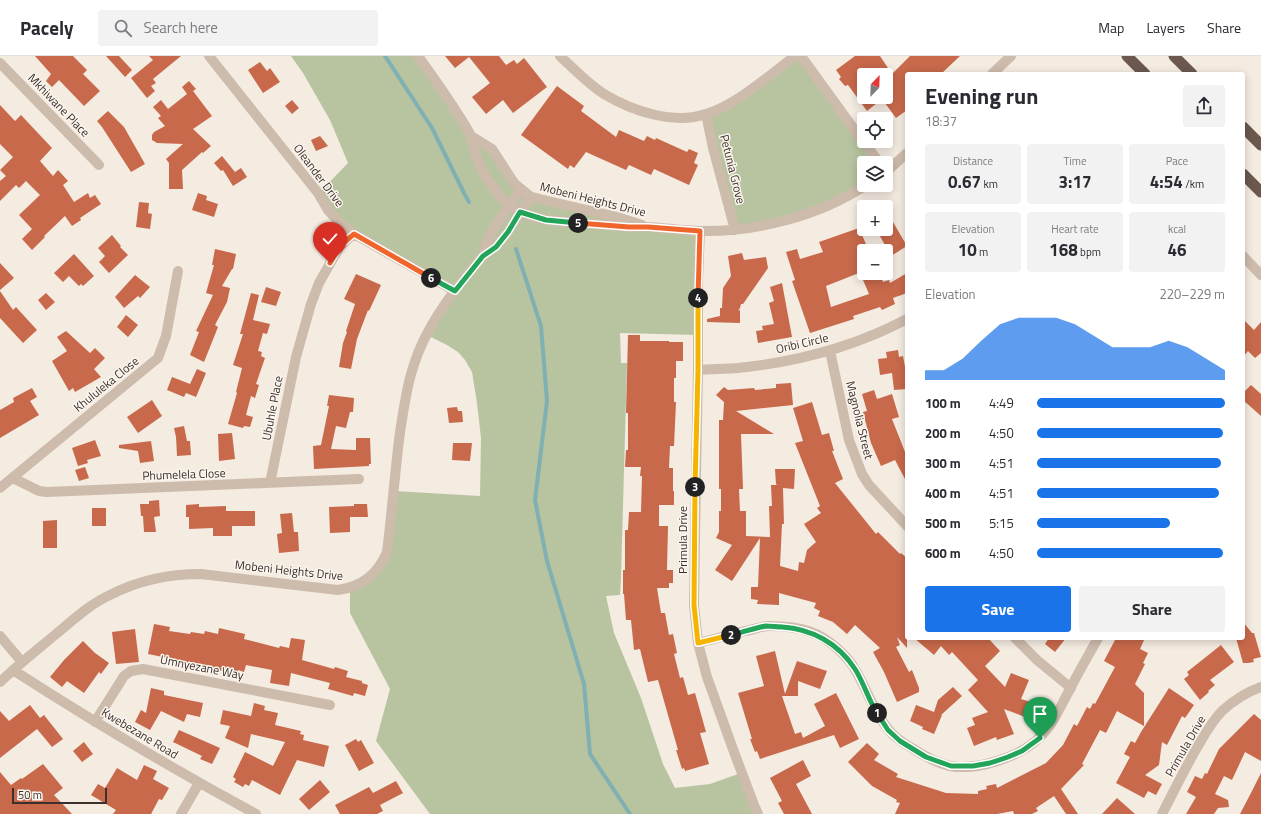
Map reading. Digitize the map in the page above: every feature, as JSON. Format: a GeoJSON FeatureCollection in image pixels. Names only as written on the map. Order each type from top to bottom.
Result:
{"type":"FeatureCollection","features":[{"type":"Feature","properties":{"kind":"highway"},"geometry":{"type":"LineString","coordinates":[[1127,56],[1143,72]]}},
{"type":"Feature","properties":{"kind":"highway"},"geometry":{"type":"LineString","coordinates":[[1174,56],[1190,72]]}},
{"type":"Feature","properties":{"kind":"highway"},"geometry":{"type":"LineString","coordinates":[[1245,129],[1261,145]]}},
{"type":"Feature","properties":{"kind":"highway"},"geometry":{"type":"LineString","coordinates":[[1245,176],[1261,192]]}},
{"type":"Feature","properties":{"kind":"street","name":"Oleander Drive"},"geometry":{"type":"LineString","coordinates":[[209,56],[318,193],[328,210],[339,222],[354,234],[455,291]]}},
{"type":"Feature","properties":{"kind":"street"},"geometry":{"type":"LineString","coordinates":[[418,56],[471,136],[474,152],[479,165],[500,196],[520,212]]}},
{"type":"Feature","properties":{"kind":"street"},"geometry":{"type":"LineString","coordinates":[[560,56],[581,76],[604,94],[636,109],[664,117],[689,118],[706,114],[731,103],[795,56]]}},
{"type":"Feature","properties":{"kind":"street"},"geometry":{"type":"LineString","coordinates":[[801,56],[875,156]]}},
{"type":"Feature","properties":{"kind":"street"},"geometry":{"type":"LineString","coordinates":[[994,72],[1011,56]]}},
{"type":"Feature","properties":{"kind":"street","name":"Mkhiwane Place"},"geometry":{"type":"LineString","coordinates":[[0,63],[99,165]]}},
{"type":"Feature","properties":{"kind":"street","name":"Petunia Grove"},"geometry":{"type":"LineString","coordinates":[[706,114],[713,148],[735,230]]}},
{"type":"Feature","properties":{"kind":"street"},"geometry":{"type":"LineString","coordinates":[[471,136],[492,149],[514,183],[521,189]]}},
{"type":"Feature","properties":{"kind":"street"},"geometry":{"type":"LineString","coordinates":[[893,165],[905,155]]}},
{"type":"Feature","properties":{"kind":"street","name":"Mobeni Heights Drive"},"geometry":{"type":"LineString","coordinates":[[484,255],[487,241],[494,228],[521,189],[531,197],[617,217],[648,227]]}},
{"type":"Feature","properties":{"kind":"street","name":"Mobeni Heights Drive"},"geometry":{"type":"LineString","coordinates":[[520,212],[546,220],[629,227],[700,231],[735,230],[765,225],[811,212],[840,200],[857,190]]}},
{"type":"Feature","properties":{"kind":"street","name":"Mobeni Heights Drive"},"geometry":{"type":"LineString","coordinates":[[22,662],[83,611],[110,595],[159,577],[182,574],[201,574],[338,590],[349,589],[365,581],[375,572],[383,561],[387,552],[398,450],[407,389],[412,368],[429,329],[437,316],[484,255],[496,247],[508,232],[531,197]]}},
{"type":"Feature","properties":{"kind":"street","name":"Primula Drive"},"geometry":{"type":"LineString","coordinates":[[700,231],[698,280],[694,605],[698,643],[710,684],[746,785],[758,814]]}},
{"type":"Feature","properties":{"kind":"street","name":"Ubuhle Place"},"geometry":{"type":"LineString","coordinates":[[270,483],[296,356],[319,283],[340,246],[354,234]]}},
{"type":"Feature","properties":{"kind":"street"},"geometry":{"type":"LineString","coordinates":[[1245,258],[1261,274]]}},
{"type":"Feature","properties":{"kind":"street","name":"Khululeka Close"},"geometry":{"type":"LineString","coordinates":[[0,488],[158,358],[166,336],[178,270]]}},
{"type":"Feature","properties":{"kind":"street","name":"Oribi Circle"},"geometry":{"type":"LineString","coordinates":[[698,370],[772,364],[802,358],[857,342],[905,321]]}},
{"type":"Feature","properties":{"kind":"street","name":"Magnolia Street"},"geometry":{"type":"LineString","coordinates":[[830,350],[850,440],[862,474],[869,485],[905,524]]}},
{"type":"Feature","properties":{"kind":"street","name":"Phumelela Close"},"geometry":{"type":"LineString","coordinates":[[13,478],[39,491],[47,492],[359,479]]}},
{"type":"Feature","properties":{"kind":"street"},"geometry":{"type":"LineString","coordinates":[[698,643],[768,626],[795,628],[811,632],[833,645],[847,658],[856,670],[875,709],[888,730],[900,741],[926,757],[951,766],[973,766],[990,763],[1008,757],[1022,751],[1040,738],[1052,722],[1097,640]]}},
{"type":"Feature","properties":{"kind":"street"},"geometry":{"type":"LineString","coordinates":[[0,636],[22,662],[0,682]]}},
{"type":"Feature","properties":{"kind":"street"},"geometry":{"type":"LineString","coordinates":[[1018,640],[1037,660],[1071,688]]}},
{"type":"Feature","properties":{"kind":"street","name":"Umnyezane Way"},"geometry":{"type":"LineString","coordinates":[[95,722],[124,676],[131,671],[143,669],[330,705]]}},
{"type":"Feature","properties":{"kind":"street","name":"Kwebezane Road"},"geometry":{"type":"LineString","coordinates":[[13,670],[95,722],[199,783],[256,814]]}},
{"type":"Feature","properties":{"kind":"street","name":"Primula Drive"},"geometry":{"type":"LineString","coordinates":[[1162,814],[1193,754],[1222,710],[1238,699],[1261,687]]}},
{"type":"Feature","properties":{"kind":"street"},"geometry":{"type":"LineString","coordinates":[[182,814],[199,783]]}},
{"type":"Feature","properties":{"kind":"green space"},"geometry":{"type":"Polygon","coordinates":[[[291,56],[418,56],[472,136],[485,144],[522,189],[632,221],[700,231],[698,335],[620,333],[621,363],[627,363],[621,578],[620,595],[606,596],[614,633],[641,698],[663,764],[675,788],[710,784],[738,774],[756,814],[430,814],[376,741],[390,689],[350,613],[350,589],[383,561],[394,491],[480,496],[481,438],[477,403],[472,372],[465,360],[458,352],[427,335],[455,292],[354,234],[319,193],[348,163],[330,120],[303,73],[291,56]]]}},
{"type":"Feature","properties":{"kind":"green space"},"geometry":{"type":"Polygon","coordinates":[[[796,56],[857,135],[857,148],[867,148],[874,156],[857,156],[857,189],[840,200],[735,230],[707,115],[796,56]]]}},
{"type":"Feature","properties":{"kind":"building"},"geometry":{"type":"Polygon","coordinates":[[[35,56],[73,56],[87,70],[83,74],[100,91],[84,106],[59,80],[52,87],[46,81],[51,74],[35,56]]]}},
{"type":"Feature","properties":{"kind":"building"},"geometry":{"type":"Polygon","coordinates":[[[106,56],[119,56],[132,70],[125,77],[106,56]]]}},
{"type":"Feature","properties":{"kind":"building"},"geometry":{"type":"Polygon","coordinates":[[[149,56],[181,56],[153,79],[156,83],[151,86],[155,91],[147,98],[131,78],[153,60],[149,56]]]}},
{"type":"Feature","properties":{"kind":"building"},"geometry":{"type":"Polygon","coordinates":[[[445,56],[499,56],[506,65],[514,60],[517,64],[524,58],[547,87],[513,113],[503,100],[486,114],[472,97],[490,83],[469,57],[455,68],[445,56]]]}},
{"type":"Feature","properties":{"kind":"building"},"geometry":{"type":"Polygon","coordinates":[[[855,56],[880,56],[888,68],[857,68],[857,97],[848,85],[845,86],[839,79],[841,77],[836,70],[855,56]]]}},
{"type":"Feature","properties":{"kind":"building"},"geometry":{"type":"Polygon","coordinates":[[[910,56],[960,56],[943,72],[905,72],[905,111],[896,118],[886,104],[893,104],[893,73],[910,56]]]}},
{"type":"Feature","properties":{"kind":"building"},"geometry":{"type":"Polygon","coordinates":[[[260,62],[267,71],[270,68],[280,82],[263,93],[248,70],[260,62]]]}},
{"type":"Feature","properties":{"kind":"building"},"geometry":{"type":"Polygon","coordinates":[[[189,81],[196,89],[193,91],[212,116],[193,129],[211,146],[182,170],[183,189],[169,189],[169,163],[166,159],[183,144],[157,143],[152,140],[152,135],[154,132],[165,126],[158,118],[161,116],[153,107],[161,100],[168,109],[187,94],[182,87],[189,81]]]}},
{"type":"Feature","properties":{"kind":"building"},"geometry":{"type":"Polygon","coordinates":[[[557,86],[584,106],[581,111],[616,137],[619,130],[644,141],[647,136],[655,140],[656,138],[687,152],[689,149],[698,153],[694,163],[698,165],[689,185],[654,169],[651,175],[629,165],[626,170],[586,152],[574,168],[570,165],[568,169],[521,135],[557,86]]]}},
{"type":"Feature","properties":{"kind":"building"},"geometry":{"type":"Polygon","coordinates":[[[292,100],[299,108],[292,114],[285,106],[292,100]]]}},
{"type":"Feature","properties":{"kind":"building"},"geometry":{"type":"Polygon","coordinates":[[[862,104],[876,104],[867,111],[862,104]]]}},
{"type":"Feature","properties":{"kind":"building"},"geometry":{"type":"Polygon","coordinates":[[[0,105],[15,121],[21,115],[52,148],[40,161],[53,176],[58,170],[68,181],[63,185],[74,202],[88,193],[90,198],[95,195],[101,204],[80,218],[81,220],[72,226],[65,216],[32,250],[22,239],[32,229],[19,215],[40,195],[26,181],[19,188],[16,185],[0,201],[0,181],[6,176],[0,170],[13,157],[0,144],[0,105]]]}},
{"type":"Feature","properties":{"kind":"building"},"geometry":{"type":"Polygon","coordinates":[[[108,111],[124,127],[145,164],[131,172],[97,121],[108,111]]]}},
{"type":"Feature","properties":{"kind":"building"},"geometry":{"type":"Polygon","coordinates":[[[320,136],[328,146],[316,151],[311,140],[320,136]]]}},
{"type":"Feature","properties":{"kind":"building"},"geometry":{"type":"Polygon","coordinates":[[[222,156],[235,172],[241,168],[247,177],[233,186],[223,170],[221,171],[214,163],[222,156]]]}},
{"type":"Feature","properties":{"kind":"building"},"geometry":{"type":"Polygon","coordinates":[[[198,193],[207,196],[206,200],[218,204],[214,217],[192,210],[198,193]]]}},
{"type":"Feature","properties":{"kind":"building"},"geometry":{"type":"Polygon","coordinates":[[[139,202],[149,203],[148,213],[152,214],[150,229],[136,227],[139,202]]]}},
{"type":"Feature","properties":{"kind":"building"},"geometry":{"type":"Polygon","coordinates":[[[893,222],[905,243],[905,247],[893,255],[893,244],[884,244],[880,236],[893,236],[893,222]]]}},
{"type":"Feature","properties":{"kind":"building"},"geometry":{"type":"Polygon","coordinates":[[[857,229],[857,236],[862,236],[866,244],[857,244],[857,274],[826,286],[831,307],[869,294],[863,280],[882,280],[883,282],[889,280],[890,283],[905,274],[905,294],[893,298],[895,304],[882,310],[880,307],[853,316],[854,319],[810,333],[792,281],[795,280],[786,252],[797,249],[800,259],[823,252],[819,242],[857,229]]]}},
{"type":"Feature","properties":{"kind":"building"},"geometry":{"type":"Polygon","coordinates":[[[112,235],[121,246],[120,247],[128,255],[109,273],[99,262],[105,256],[98,248],[112,235]]]}},
{"type":"Feature","properties":{"kind":"building"},"geometry":{"type":"Polygon","coordinates":[[[215,249],[236,254],[233,269],[222,286],[230,288],[227,302],[215,325],[218,327],[204,362],[190,355],[199,332],[196,331],[213,295],[206,293],[214,265],[212,265],[215,249]]]}},
{"type":"Feature","properties":{"kind":"building"},"geometry":{"type":"Polygon","coordinates":[[[742,253],[744,260],[766,257],[768,268],[743,304],[741,304],[738,311],[740,310],[740,323],[707,322],[707,319],[720,316],[723,288],[731,276],[728,256],[742,253]]]}},
{"type":"Feature","properties":{"kind":"building"},"geometry":{"type":"Polygon","coordinates":[[[74,254],[94,276],[83,286],[81,284],[79,286],[69,276],[63,282],[54,273],[74,254]]]}},
{"type":"Feature","properties":{"kind":"building"},"geometry":{"type":"Polygon","coordinates":[[[0,263],[14,278],[0,290],[0,263]]]}},
{"type":"Feature","properties":{"kind":"building"},"geometry":{"type":"Polygon","coordinates":[[[356,274],[381,285],[369,311],[368,310],[357,339],[351,369],[339,367],[346,331],[355,304],[344,299],[356,274]]]}},
{"type":"Feature","properties":{"kind":"building"},"geometry":{"type":"Polygon","coordinates":[[[135,275],[150,287],[140,298],[138,296],[124,308],[115,297],[135,275]]]}},
{"type":"Feature","properties":{"kind":"building"},"geometry":{"type":"Polygon","coordinates":[[[782,283],[792,337],[758,343],[756,331],[763,330],[762,326],[774,324],[769,303],[774,301],[770,287],[782,283]]]}},
{"type":"Feature","properties":{"kind":"building"},"geometry":{"type":"Polygon","coordinates":[[[266,287],[281,292],[276,306],[261,302],[266,287]]]}},
{"type":"Feature","properties":{"kind":"building"},"geometry":{"type":"Polygon","coordinates":[[[0,291],[13,310],[16,307],[37,330],[23,343],[0,318],[0,291]]]}},
{"type":"Feature","properties":{"kind":"building"},"geometry":{"type":"Polygon","coordinates":[[[46,293],[55,302],[46,310],[38,300],[46,293]]]}},
{"type":"Feature","properties":{"kind":"building"},"geometry":{"type":"Polygon","coordinates":[[[251,293],[259,295],[253,320],[270,324],[267,334],[263,333],[258,351],[262,352],[261,356],[265,358],[256,384],[259,385],[255,398],[251,396],[246,415],[253,417],[250,427],[244,426],[243,428],[228,424],[237,393],[242,368],[233,365],[243,334],[240,334],[251,293]]]}},
{"type":"Feature","properties":{"kind":"building"},"geometry":{"type":"Polygon","coordinates":[[[126,315],[138,325],[128,337],[117,327],[126,315]]]}},
{"type":"Feature","properties":{"kind":"building"},"geometry":{"type":"Polygon","coordinates":[[[1245,321],[1254,330],[1261,322],[1261,353],[1255,358],[1248,351],[1245,355],[1245,321]]]}},
{"type":"Feature","properties":{"kind":"building"},"geometry":{"type":"Polygon","coordinates":[[[66,331],[90,353],[95,348],[105,358],[94,369],[101,377],[75,392],[73,388],[69,391],[52,361],[67,351],[57,337],[66,331]]]}},
{"type":"Feature","properties":{"kind":"building"},"geometry":{"type":"Polygon","coordinates":[[[628,335],[640,335],[640,341],[683,342],[683,361],[676,361],[676,378],[674,378],[674,402],[676,402],[674,446],[670,446],[669,468],[673,468],[674,505],[659,505],[659,526],[668,526],[667,570],[673,570],[673,583],[669,583],[669,588],[657,588],[661,613],[665,613],[669,635],[673,634],[677,653],[674,654],[680,678],[683,677],[688,695],[695,693],[706,732],[700,733],[709,764],[685,771],[684,768],[682,769],[676,750],[678,750],[658,680],[648,682],[640,649],[634,650],[631,620],[626,620],[623,594],[623,570],[625,570],[625,530],[628,530],[629,512],[641,512],[642,476],[640,476],[641,467],[625,467],[626,450],[628,450],[628,413],[626,413],[628,335]]]}},
{"type":"Feature","properties":{"kind":"building"},"geometry":{"type":"Polygon","coordinates":[[[898,350],[899,357],[903,356],[905,367],[905,389],[894,390],[892,373],[880,375],[878,359],[887,358],[886,352],[898,350]]]}},
{"type":"Feature","properties":{"kind":"building"},"geometry":{"type":"Polygon","coordinates":[[[197,369],[206,373],[196,397],[186,393],[184,397],[167,390],[172,377],[190,384],[197,369]]]}},
{"type":"Feature","properties":{"kind":"building"},"geometry":{"type":"Polygon","coordinates":[[[791,383],[793,405],[736,411],[774,434],[741,434],[743,489],[739,489],[740,511],[746,511],[746,536],[770,537],[769,506],[772,506],[771,485],[777,485],[775,469],[795,469],[794,489],[783,488],[784,524],[782,524],[780,566],[798,571],[799,562],[804,563],[807,550],[816,542],[804,524],[821,513],[817,508],[820,506],[795,443],[803,441],[793,408],[812,402],[822,435],[829,433],[834,451],[832,451],[843,479],[835,483],[876,534],[878,532],[900,554],[901,553],[905,556],[905,640],[907,640],[907,648],[897,637],[900,645],[896,647],[909,672],[912,670],[919,688],[919,692],[897,702],[884,672],[873,652],[880,648],[855,625],[847,634],[833,622],[818,616],[820,611],[814,608],[816,603],[779,593],[779,605],[757,604],[758,600],[751,599],[751,587],[758,587],[760,538],[732,581],[715,570],[732,545],[716,538],[719,532],[719,511],[721,511],[721,489],[719,489],[719,420],[723,420],[724,402],[716,395],[724,387],[728,390],[754,388],[755,390],[776,388],[776,384],[791,383]]]}},
{"type":"Feature","properties":{"kind":"building"},"geometry":{"type":"Polygon","coordinates":[[[1251,385],[1261,394],[1261,416],[1245,402],[1245,391],[1251,385]]]}},
{"type":"Feature","properties":{"kind":"building"},"geometry":{"type":"Polygon","coordinates":[[[32,388],[37,397],[30,401],[39,415],[0,438],[0,410],[14,402],[13,398],[32,388]]]}},
{"type":"Feature","properties":{"kind":"building"},"geometry":{"type":"Polygon","coordinates":[[[874,390],[877,399],[892,394],[899,417],[892,419],[905,452],[905,479],[895,460],[881,466],[871,443],[863,412],[867,411],[862,394],[874,390]]]}},
{"type":"Feature","properties":{"kind":"building"},"geometry":{"type":"Polygon","coordinates":[[[329,395],[354,398],[353,412],[350,412],[346,428],[336,426],[331,449],[356,450],[356,438],[370,438],[371,464],[369,464],[369,466],[314,469],[313,446],[321,445],[329,406],[327,406],[329,395]]]}},
{"type":"Feature","properties":{"kind":"building"},"geometry":{"type":"Polygon","coordinates":[[[152,400],[162,416],[138,433],[127,417],[152,400]]]}},
{"type":"Feature","properties":{"kind":"building"},"geometry":{"type":"Polygon","coordinates":[[[457,407],[458,411],[462,411],[463,422],[449,423],[447,408],[457,407]]]}},
{"type":"Feature","properties":{"kind":"building"},"geometry":{"type":"Polygon","coordinates":[[[184,426],[187,441],[190,441],[191,455],[177,456],[174,428],[184,426]]]}},
{"type":"Feature","properties":{"kind":"building"},"geometry":{"type":"Polygon","coordinates":[[[232,433],[235,459],[219,461],[218,434],[232,433]]]}},
{"type":"Feature","properties":{"kind":"building"},"geometry":{"type":"Polygon","coordinates":[[[95,440],[101,456],[87,460],[88,463],[78,466],[72,448],[95,440]]]}},
{"type":"Feature","properties":{"kind":"building"},"geometry":{"type":"Polygon","coordinates":[[[151,441],[154,461],[140,463],[138,451],[119,448],[119,445],[151,441]]]}},
{"type":"Feature","properties":{"kind":"building"},"geometry":{"type":"Polygon","coordinates":[[[453,443],[472,443],[470,461],[452,460],[453,443]]]}},
{"type":"Feature","properties":{"kind":"building"},"geometry":{"type":"Polygon","coordinates":[[[85,467],[89,478],[79,481],[75,470],[85,467]]]}},
{"type":"Feature","properties":{"kind":"building"},"geometry":{"type":"Polygon","coordinates":[[[159,500],[160,516],[154,517],[156,532],[144,532],[143,516],[141,516],[140,504],[149,504],[149,501],[159,500]]]}},
{"type":"Feature","properties":{"kind":"building"},"geometry":{"type":"Polygon","coordinates":[[[199,504],[199,507],[226,506],[226,511],[255,511],[255,526],[232,526],[232,536],[213,536],[213,528],[189,529],[189,517],[186,517],[186,505],[199,504]]]}},
{"type":"Feature","properties":{"kind":"building"},"geometry":{"type":"Polygon","coordinates":[[[354,504],[367,504],[368,517],[350,517],[350,532],[330,533],[329,507],[354,506],[354,504]]]}},
{"type":"Feature","properties":{"kind":"building"},"geometry":{"type":"Polygon","coordinates":[[[92,508],[106,508],[106,526],[92,526],[92,508]]]}},
{"type":"Feature","properties":{"kind":"building"},"geometry":{"type":"Polygon","coordinates":[[[292,513],[294,532],[298,532],[299,551],[279,553],[277,534],[282,533],[280,514],[292,513]]]}},
{"type":"Feature","properties":{"kind":"building"},"geometry":{"type":"Polygon","coordinates":[[[57,520],[57,548],[43,548],[43,521],[57,520]]]}},
{"type":"Feature","properties":{"kind":"building"},"geometry":{"type":"Polygon","coordinates":[[[154,624],[170,627],[169,631],[190,634],[191,632],[204,634],[205,631],[218,634],[219,628],[245,634],[244,639],[279,648],[280,646],[289,648],[291,638],[305,640],[302,660],[334,669],[335,667],[348,671],[346,677],[362,681],[362,683],[368,685],[365,696],[354,693],[353,696],[328,689],[330,683],[291,673],[289,686],[270,683],[272,670],[246,665],[244,672],[238,670],[237,674],[173,662],[173,659],[148,654],[154,624]]]}},
{"type":"Feature","properties":{"kind":"building"},"geometry":{"type":"Polygon","coordinates":[[[1245,624],[1252,633],[1254,633],[1261,657],[1253,659],[1254,662],[1243,663],[1237,640],[1245,640],[1245,624]]]}},
{"type":"Feature","properties":{"kind":"building"},"geometry":{"type":"Polygon","coordinates":[[[135,629],[139,662],[116,664],[112,632],[135,629]]]}},
{"type":"Feature","properties":{"kind":"building"},"geometry":{"type":"Polygon","coordinates":[[[916,640],[990,640],[1000,651],[985,666],[1005,687],[1011,673],[1029,680],[1021,699],[1031,702],[1025,717],[1004,709],[1014,734],[997,740],[996,737],[974,746],[967,728],[975,725],[972,718],[988,712],[968,690],[978,680],[952,652],[949,655],[941,646],[934,655],[916,640]]]}},
{"type":"Feature","properties":{"kind":"building"},"geometry":{"type":"Polygon","coordinates":[[[1048,640],[1064,640],[1055,652],[1045,644],[1048,640]]]}},
{"type":"Feature","properties":{"kind":"building"},"geometry":{"type":"Polygon","coordinates":[[[1115,640],[1144,640],[1140,649],[1148,653],[1143,663],[1145,664],[1135,684],[1144,693],[1144,726],[1117,711],[1106,733],[1100,730],[1082,764],[1084,765],[1061,789],[1078,814],[1066,814],[1054,796],[1036,808],[1038,811],[1032,814],[1014,814],[1013,811],[997,814],[895,814],[900,803],[896,802],[897,800],[872,786],[848,762],[867,743],[879,754],[874,760],[898,774],[896,777],[946,793],[978,794],[978,791],[987,789],[986,786],[996,784],[997,788],[1046,763],[1063,745],[1074,724],[1077,726],[1087,707],[1090,709],[1093,703],[1095,704],[1115,667],[1104,661],[1115,640]]]}},
{"type":"Feature","properties":{"kind":"building"},"geometry":{"type":"Polygon","coordinates":[[[83,641],[95,653],[109,663],[101,674],[99,672],[84,693],[67,681],[62,687],[50,677],[83,641]]]}},
{"type":"Feature","properties":{"kind":"building"},"geometry":{"type":"Polygon","coordinates":[[[1221,645],[1234,662],[1210,680],[1215,685],[1200,700],[1184,679],[1189,675],[1187,672],[1221,645]]]}},
{"type":"Feature","properties":{"kind":"building"},"geometry":{"type":"Polygon","coordinates":[[[775,651],[785,694],[797,661],[827,671],[820,689],[798,681],[798,696],[782,696],[795,734],[801,732],[803,738],[825,726],[814,704],[836,693],[859,739],[840,748],[834,735],[760,759],[757,751],[755,752],[750,739],[752,739],[738,693],[764,686],[756,656],[775,651]]]}},
{"type":"Feature","properties":{"kind":"building"},"geometry":{"type":"Polygon","coordinates":[[[953,687],[962,696],[941,715],[934,734],[922,729],[923,727],[910,721],[916,705],[934,712],[938,700],[953,687]]]}},
{"type":"Feature","properties":{"kind":"building"},"geometry":{"type":"Polygon","coordinates":[[[151,688],[164,691],[164,695],[203,703],[200,717],[187,714],[184,722],[161,711],[150,730],[135,722],[141,710],[146,713],[151,688]]]}},
{"type":"Feature","properties":{"kind":"building"},"geometry":{"type":"Polygon","coordinates":[[[1169,688],[1194,705],[1185,718],[1182,716],[1167,745],[1162,742],[1159,765],[1145,775],[1162,784],[1156,795],[1148,791],[1144,798],[1116,783],[1130,757],[1124,754],[1131,741],[1135,743],[1169,688]]]}},
{"type":"Feature","properties":{"kind":"building"},"geometry":{"type":"Polygon","coordinates":[[[254,703],[265,706],[264,710],[278,713],[275,725],[301,731],[300,734],[304,735],[303,740],[329,746],[324,767],[297,760],[280,795],[252,780],[249,786],[245,784],[243,787],[234,782],[236,779],[233,777],[245,752],[273,766],[285,742],[251,734],[248,748],[225,738],[230,726],[220,724],[223,710],[251,716],[254,703]]]}},
{"type":"Feature","properties":{"kind":"building"},"geometry":{"type":"Polygon","coordinates":[[[30,705],[40,718],[44,715],[63,739],[52,747],[37,729],[0,758],[0,711],[9,721],[30,705]]]}},
{"type":"Feature","properties":{"kind":"building"},"geometry":{"type":"Polygon","coordinates":[[[1254,714],[1261,720],[1261,761],[1245,752],[1232,780],[1224,776],[1215,794],[1228,800],[1229,807],[1218,808],[1214,814],[1186,814],[1196,797],[1187,792],[1195,776],[1202,779],[1205,773],[1207,774],[1219,749],[1254,714]]]}},
{"type":"Feature","properties":{"kind":"building"},"geometry":{"type":"Polygon","coordinates":[[[179,730],[220,748],[212,764],[200,759],[202,756],[173,742],[179,730]]]}},
{"type":"Feature","properties":{"kind":"building"},"geometry":{"type":"Polygon","coordinates":[[[356,739],[358,742],[361,740],[374,763],[359,771],[345,745],[356,739]]]}},
{"type":"Feature","properties":{"kind":"building"},"geometry":{"type":"Polygon","coordinates":[[[84,742],[93,754],[82,762],[73,751],[84,742]]]}},
{"type":"Feature","properties":{"kind":"building"},"geometry":{"type":"Polygon","coordinates":[[[803,760],[811,776],[796,784],[812,814],[784,814],[778,803],[782,801],[770,778],[803,760]]]}},
{"type":"Feature","properties":{"kind":"building"},"geometry":{"type":"Polygon","coordinates":[[[43,764],[63,788],[54,795],[72,814],[0,814],[0,772],[11,785],[43,764]]]}},
{"type":"Feature","properties":{"kind":"building"},"geometry":{"type":"Polygon","coordinates":[[[144,765],[157,771],[153,779],[169,788],[162,800],[159,799],[151,814],[113,814],[116,810],[91,795],[98,784],[105,788],[117,768],[137,780],[144,765]]]}},
{"type":"Feature","properties":{"kind":"building"},"geometry":{"type":"Polygon","coordinates":[[[1261,773],[1261,814],[1240,814],[1252,791],[1261,773]]]}},
{"type":"Feature","properties":{"kind":"building"},"geometry":{"type":"Polygon","coordinates":[[[320,780],[330,792],[309,810],[299,799],[320,780]]]}},
{"type":"Feature","properties":{"kind":"building"},"geometry":{"type":"Polygon","coordinates":[[[396,781],[403,793],[380,805],[383,811],[377,814],[340,814],[335,805],[369,787],[373,793],[396,781]]]}},
{"type":"Feature","properties":{"kind":"building"},"geometry":{"type":"Polygon","coordinates":[[[1117,798],[1135,814],[1102,814],[1117,798]]]}},
{"type":"Feature","properties":{"kind":"waterway"},"geometry":{"type":"LineString","coordinates":[[385,56],[432,128],[469,202]]}},
{"type":"Feature","properties":{"kind":"waterway"},"geometry":{"type":"LineString","coordinates":[[516,249],[541,326],[547,401],[535,500],[547,561],[584,684],[590,754],[630,814]]}},
{"type":"Feature","properties":{"kind":"route"},"geometry":{"type":"LineString","coordinates":[[330,263],[340,246],[354,234],[455,291],[483,256],[496,247],[508,232],[520,212],[546,220],[700,231],[698,280],[694,605],[698,643],[768,626],[795,628],[811,632],[833,645],[847,658],[856,670],[875,709],[888,730],[900,741],[926,757],[951,766],[973,766],[990,763],[1022,751],[1040,738]]}}]}
